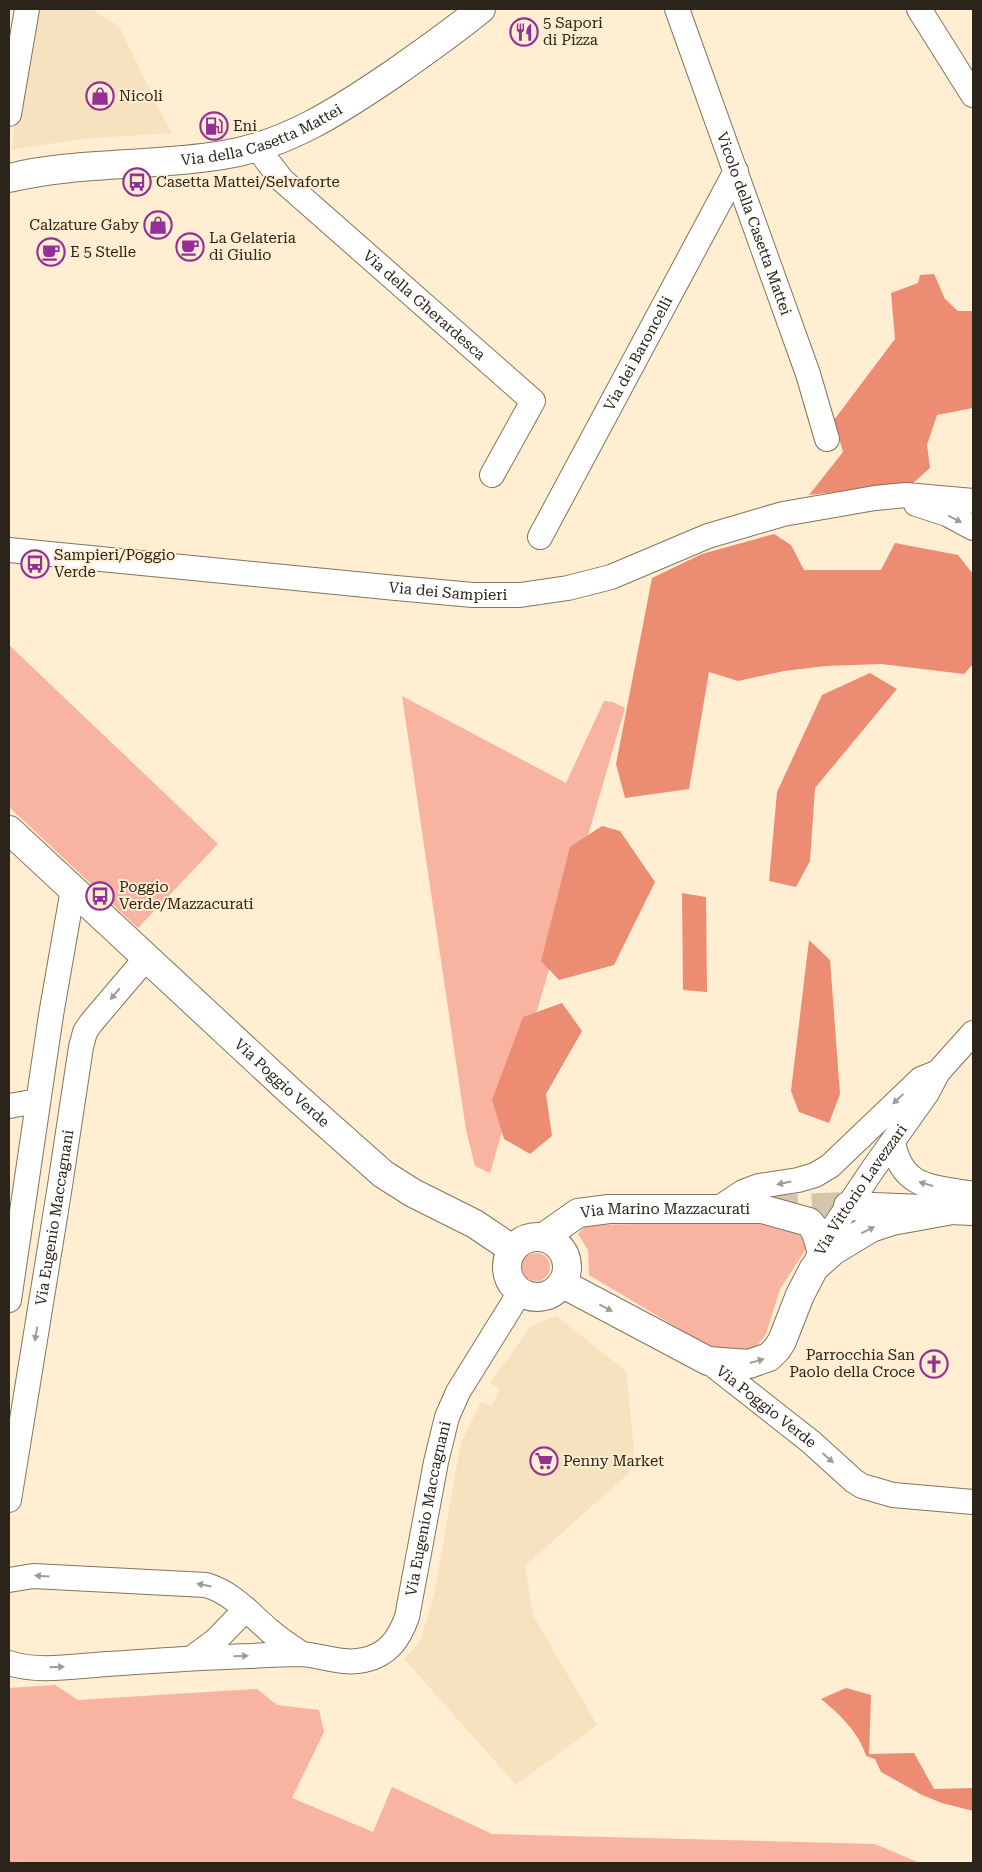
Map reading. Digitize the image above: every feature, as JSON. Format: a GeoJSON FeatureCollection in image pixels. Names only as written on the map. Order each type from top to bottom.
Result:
{"type":"FeatureCollection","features":[{"type":"Feature","properties":{"kind":"street"},"geometry":{"type":"LineString","coordinates":[[9,114],[28,9]]}},
{"type":"Feature","properties":{"kind":"street","name":"Via della Casetta Mattei"},"geometry":{"type":"LineString","coordinates":[[9,178],[63,169],[185,161],[257,148],[289,137],[353,101],[481,9]]}},
{"type":"Feature","properties":{"kind":"street","name":"Vicolo della Casetta Mattei"},"geometry":{"type":"LineString","coordinates":[[676,9],[810,380],[827,439]]}},
{"type":"Feature","properties":{"kind":"street"},"geometry":{"type":"LineString","coordinates":[[918,9],[973,95]]}},
{"type":"Feature","properties":{"kind":"street","name":"Via della Gherardesca"},"geometry":{"type":"LineString","coordinates":[[257,148],[282,180],[533,401],[492,475]]}},
{"type":"Feature","properties":{"kind":"street","name":"Via dei Baroncelli"},"geometry":{"type":"LineString","coordinates":[[540,537],[736,171]]}},
{"type":"Feature","properties":{"kind":"street","name":"Via dei Sampieri"},"geometry":{"type":"LineString","coordinates":[[9,550],[473,595],[520,595],[596,581],[629,570],[708,536],[760,520],[810,508],[906,495],[973,500]]}},
{"type":"Feature","properties":{"kind":"street","name":"Via dei Sampieri"},"geometry":{"type":"LineString","coordinates":[[875,498],[923,506],[946,514],[973,528]]}},
{"type":"Feature","properties":{"kind":"street","name":"Via Poggio Verde"},"geometry":{"type":"LineString","coordinates":[[9,830],[292,1093],[383,1174],[413,1193],[475,1224],[512,1249]]}},
{"type":"Feature","properties":{"kind":"street"},"geometry":{"type":"LineString","coordinates":[[9,1300],[38,1101],[73,889]]}},
{"type":"Feature","properties":{"kind":"street","name":"Via Eugenio Maccagnani"},"geometry":{"type":"LineString","coordinates":[[9,1500],[81,1047],[85,1032],[91,1023],[147,957]]}},
{"type":"Feature","properties":{"kind":"street","name":"Via Vittorio Lavezzari"},"geometry":{"type":"LineString","coordinates":[[708,1361],[749,1364],[769,1357],[782,1341],[800,1295],[848,1206],[927,1094],[938,1072],[973,1033]]}},
{"type":"Feature","properties":{"kind":"street"},"geometry":{"type":"LineString","coordinates":[[716,1210],[743,1192],[759,1186],[798,1180],[815,1175],[830,1166],[921,1079],[938,1072]]}},
{"type":"Feature","properties":{"kind":"street"},"geometry":{"type":"LineString","coordinates":[[9,1106],[38,1101]]}},
{"type":"Feature","properties":{"kind":"street"},"geometry":{"type":"LineString","coordinates":[[894,1142],[902,1169],[912,1179],[924,1184],[973,1194]]}},
{"type":"Feature","properties":{"kind":"street"},"geometry":{"type":"LineString","coordinates":[[848,1206],[960,1211]]}},
{"type":"Feature","properties":{"kind":"street","name":"Via Marino Mazzacurati"},"geometry":{"type":"LineString","coordinates":[[512,1249],[518,1243],[530,1237],[544,1237],[570,1218],[585,1211],[609,1209],[762,1209],[809,1222],[817,1233],[818,1259]]}},
{"type":"Feature","properties":{"kind":"street"},"geometry":{"type":"LineString","coordinates":[[818,1259],[871,1228],[900,1219],[960,1211]]}},
{"type":"Feature","properties":{"kind":"street"},"geometry":{"type":"LineString","coordinates":[[512,1249],[507,1258],[508,1272],[512,1283],[520,1292],[534,1297],[543,1297],[557,1291],[563,1284],[567,1268],[565,1257],[556,1245],[544,1237]]}},
{"type":"Feature","properties":{"kind":"street","name":"Via Poggio Verde"},"geometry":{"type":"LineString","coordinates":[[563,1284],[708,1361],[798,1432],[862,1486],[893,1495],[973,1502]]}},
{"type":"Feature","properties":{"kind":"street","name":"Via Eugenio Maccagnani"},"geometry":{"type":"LineString","coordinates":[[9,1662],[28,1667],[54,1668],[192,1658],[302,1654],[335,1661],[360,1661],[387,1650],[399,1636],[410,1603],[446,1417],[458,1392],[520,1292]]}},
{"type":"Feature","properties":{"kind":"street","name":"Via Eugenio Maccagnani"},"geometry":{"type":"LineString","coordinates":[[9,1580],[33,1576],[198,1584],[219,1590],[246,1609],[272,1633],[302,1654]]}},
{"type":"Feature","properties":{"kind":"street"},"geometry":{"type":"LineString","coordinates":[[192,1658],[215,1642],[246,1609]]}},
{"type":"Feature","properties":{"kind":"shaded area"},"geometry":{"type":"Polygon","coordinates":[[[33,9],[91,9],[119,26],[171,133],[80,139],[11,150],[33,9]]]}},
{"type":"Feature","properties":{"kind":"shaded area"},"geometry":{"type":"Polygon","coordinates":[[[934,274],[945,299],[958,311],[973,311],[973,408],[937,415],[927,445],[930,468],[913,483],[809,495],[843,452],[834,420],[895,339],[891,293],[918,283],[920,275],[934,274]]]}},
{"type":"Feature","properties":{"kind":"shaded area"},"geometry":{"type":"Polygon","coordinates":[[[774,534],[791,545],[804,570],[881,570],[895,543],[958,555],[973,574],[973,664],[964,674],[881,664],[826,666],[784,671],[738,681],[709,672],[689,789],[625,798],[616,764],[652,578],[702,554],[774,534]]]}},
{"type":"Feature","properties":{"kind":"shaded area"},"geometry":{"type":"Polygon","coordinates":[[[9,645],[218,844],[138,928],[9,807],[9,645]]]}},
{"type":"Feature","properties":{"kind":"shaded area"},"geometry":{"type":"Polygon","coordinates":[[[870,673],[897,689],[815,788],[810,861],[796,887],[769,881],[777,792],[822,695],[870,673]]]}},
{"type":"Feature","properties":{"kind":"shaded area"},"geometry":{"type":"Polygon","coordinates":[[[402,696],[566,783],[604,701],[613,702],[625,708],[490,1173],[475,1166],[466,1130],[402,696]]]}},
{"type":"Feature","properties":{"kind":"shaded area"},"geometry":{"type":"Polygon","coordinates":[[[602,826],[620,831],[655,882],[614,965],[559,980],[541,961],[570,847],[602,826]]]}},
{"type":"Feature","properties":{"kind":"shaded area"},"geometry":{"type":"Polygon","coordinates":[[[682,893],[706,897],[707,992],[683,990],[682,893]]]}},
{"type":"Feature","properties":{"kind":"shaded area"},"geometry":{"type":"Polygon","coordinates":[[[809,940],[830,960],[840,1094],[829,1123],[799,1112],[791,1091],[809,940]]]}},
{"type":"Feature","properties":{"kind":"shaded area"},"geometry":{"type":"Polygon","coordinates":[[[562,1003],[582,1031],[546,1094],[552,1136],[530,1154],[504,1139],[492,1100],[523,1017],[562,1003]]]}},
{"type":"Feature","properties":{"kind":"shaded area"},"geometry":{"type":"Polygon","coordinates":[[[796,1222],[808,1246],[780,1289],[766,1334],[757,1346],[743,1351],[718,1352],[589,1275],[588,1250],[578,1234],[586,1225],[796,1222]]]}},
{"type":"Feature","properties":{"kind":"shaded area"},"geometry":{"type":"Polygon","coordinates":[[[536,1253],[546,1257],[550,1267],[546,1277],[536,1281],[526,1277],[522,1267],[526,1257],[536,1253]]]}},
{"type":"Feature","properties":{"kind":"shaded area","name":"Penny Market"},"geometry":{"type":"Polygon","coordinates":[[[556,1316],[626,1371],[634,1449],[629,1473],[525,1566],[533,1615],[597,1725],[516,1785],[404,1659],[420,1642],[434,1595],[461,1442],[481,1402],[492,1406],[499,1389],[490,1383],[531,1326],[556,1316]]]}},
{"type":"Feature","properties":{"kind":"shaded area"},"geometry":{"type":"Polygon","coordinates":[[[55,1685],[78,1700],[257,1689],[277,1705],[319,1710],[324,1732],[292,1798],[373,1832],[392,1787],[492,1834],[875,1844],[920,1863],[9,1863],[9,1688],[55,1685]]]}},
{"type":"Feature","properties":{"kind":"shaded area"},"geometry":{"type":"Polygon","coordinates":[[[846,1688],[871,1695],[869,1754],[914,1753],[934,1789],[973,1788],[973,1811],[942,1803],[922,1795],[881,1772],[875,1759],[866,1756],[859,1739],[848,1724],[821,1699],[846,1688]]]}},
{"type":"Feature","properties":{"kind":"tunnel"},"geometry":{"type":"LineString","coordinates":[[770,1209],[848,1206]]}},
{"type":"Feature","properties":{"kind":"place","name":"5 Sapori di Pizza"},"geometry":{"type":"Point","coordinates":[524,32]}},
{"type":"Feature","properties":{"kind":"place","name":"Nicoli"},"geometry":{"type":"Point","coordinates":[100,96]}},
{"type":"Feature","properties":{"kind":"place","name":"Eni"},"geometry":{"type":"Point","coordinates":[214,126]}},
{"type":"Feature","properties":{"kind":"place","name":"Casetta Mattei/Selvaforte"},"geometry":{"type":"Point","coordinates":[137,182]}},
{"type":"Feature","properties":{"kind":"place","name":"Calzature Gaby"},"geometry":{"type":"Point","coordinates":[158,225]}},
{"type":"Feature","properties":{"kind":"place","name":"La Gelateria di Giulio"},"geometry":{"type":"Point","coordinates":[190,247]}},
{"type":"Feature","properties":{"kind":"place","name":"E 5 Stelle"},"geometry":{"type":"Point","coordinates":[51,252]}},
{"type":"Feature","properties":{"kind":"place","name":"Sampieri/Poggio Verde"},"geometry":{"type":"Point","coordinates":[35,564]}},
{"type":"Feature","properties":{"kind":"place","name":"Poggio Verde/Mazzacurati"},"geometry":{"type":"Point","coordinates":[100,896]}},
{"type":"Feature","properties":{"kind":"place","name":"Parrocchia San Paolo della Croce"},"geometry":{"type":"Point","coordinates":[934,1364]}},
{"type":"Feature","properties":{"kind":"place","name":"Penny Market"},"geometry":{"type":"Point","coordinates":[544,1461]}}]}
